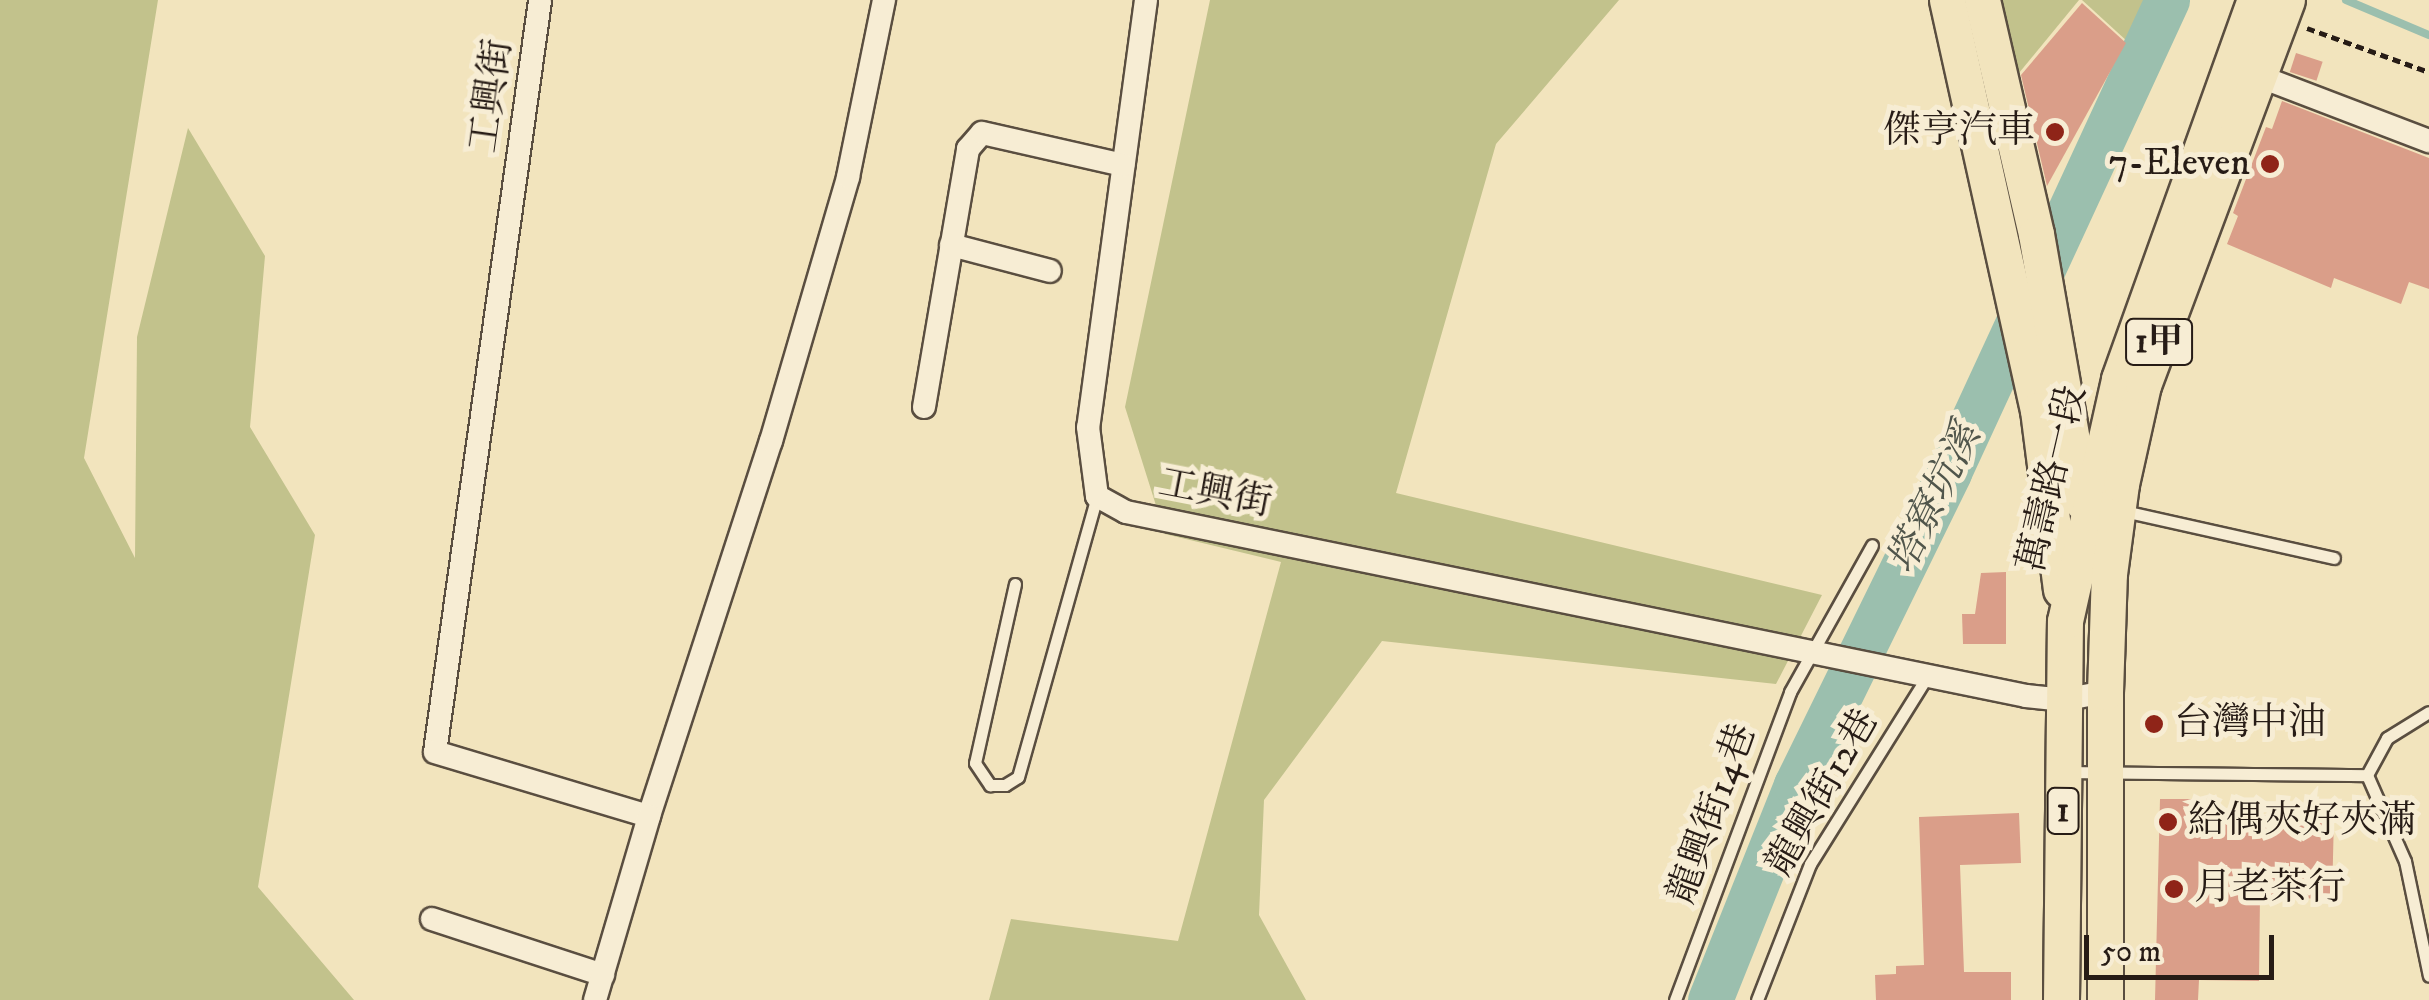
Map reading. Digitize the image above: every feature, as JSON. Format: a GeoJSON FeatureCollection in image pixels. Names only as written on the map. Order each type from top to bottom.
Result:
{"type":"FeatureCollection","features":[{"type":"Feature","properties":{"kind":"main road","name":"1"},"geometry":{"type":"LineString","coordinates":[[1948,0],[2064,384],[2085,520]]}},
{"type":"Feature","properties":{"kind":"main road","name":"1"},"geometry":{"type":"LineString","coordinates":[[1982,0],[2021,241],[2038,410],[2085,520]]}},
{"type":"Feature","properties":{"kind":"main road","name":"萬壽路一段"},"geometry":{"type":"LineString","coordinates":[[2061,1000],[2065,621],[2085,520],[2119,379],[2272,5]]}},
{"type":"Feature","properties":{"kind":"main road","name":"萬壽路一段"},"geometry":{"type":"LineString","coordinates":[[2105,1000],[2109,574],[2085,520],[2143,385],[2245,71]]}},
{"type":"Feature","properties":{"kind":"main road"},"geometry":{"type":"LineString","coordinates":[[2064,384],[2090,404],[2100,403],[2119,379]]}},
{"type":"Feature","properties":{"kind":"street"},"geometry":{"type":"LineString","coordinates":[[595,1000],[649,816],[771,441],[848,177],[884,0]]}},
{"type":"Feature","properties":{"kind":"street"},"geometry":{"type":"LineString","coordinates":[[1097,496],[1088,427],[1146,0]]}},
{"type":"Feature","properties":{"kind":"street","name":"工興街"},"geometry":{"type":"LineString","coordinates":[[540,1],[435,752],[649,816]]}},
{"type":"Feature","properties":{"kind":"street"},"geometry":{"type":"LineString","coordinates":[[2245,71],[2429,141]]}},
{"type":"Feature","properties":{"kind":"street"},"geometry":{"type":"LineString","coordinates":[[924,408],[968,149],[982,133],[1123,166]]}},
{"type":"Feature","properties":{"kind":"street"},"geometry":{"type":"LineString","coordinates":[[952,244],[1050,271]]}},
{"type":"Feature","properties":{"kind":"street","name":"工興街"},"geometry":{"type":"LineString","coordinates":[[1097,496],[1126,512],[1928,675]]}},
{"type":"Feature","properties":{"kind":"street"},"geometry":{"type":"LineString","coordinates":[[1928,675],[2062,700],[2105,692]]}},
{"type":"Feature","properties":{"kind":"street"},"geometry":{"type":"LineString","coordinates":[[432,919],[602,974]]}},
{"type":"Feature","properties":{"kind":"lane"},"geometry":{"type":"LineString","coordinates":[[1015,584],[975,764],[990,785],[1004,785],[1018,778],[1097,496]]}},
{"type":"Feature","properties":{"kind":"lane"},"geometry":{"type":"LineString","coordinates":[[2085,520],[2334,558]]}},
{"type":"Feature","properties":{"kind":"lane","name":"龍興街14巷"},"geometry":{"type":"LineString","coordinates":[[1675,1000],[1790,692],[1872,544]]}},
{"type":"Feature","properties":{"kind":"lane","name":"龍興街12巷"},"geometry":{"type":"LineString","coordinates":[[1757,1000],[1810,864],[1928,675]]}},
{"type":"Feature","properties":{"kind":"lane"},"geometry":{"type":"LineString","coordinates":[[2367,775],[2387,738],[2429,712]]}},
{"type":"Feature","properties":{"kind":"lane"},"geometry":{"type":"LineString","coordinates":[[2064,772],[2367,775]]}},
{"type":"Feature","properties":{"kind":"lane"},"geometry":{"type":"LineString","coordinates":[[2367,775],[2406,861],[2429,976]]}},
{"type":"Feature","properties":{"kind":"path"},"geometry":{"type":"LineString","coordinates":[[2272,5],[2429,72]]}},
{"type":"Feature","properties":{"kind":"green space"},"geometry":{"type":"Polygon","coordinates":[[[0,0],[158,0],[84,458],[135,558],[137,337],[188,128],[265,256],[250,427],[315,535],[258,887],[354,1000],[0,1000],[0,0]]]}},
{"type":"Feature","properties":{"kind":"green space"},"geometry":{"type":"Polygon","coordinates":[[[1210,0],[1619,0],[1496,144],[1396,493],[1822,595],[1776,684],[1382,641],[1264,800],[1259,915],[1306,1000],[989,1000],[1011,919],[1178,941],[1281,562],[1165,534],[1125,407],[1210,0]]]}},
{"type":"Feature","properties":{"kind":"green space"},"geometry":{"type":"Polygon","coordinates":[[[2002,0],[2079,0],[2019,73],[2002,0]]]}},
{"type":"Feature","properties":{"kind":"green space"},"geometry":{"type":"Polygon","coordinates":[[[2082,0],[2149,0],[2128,42],[2082,0]]]}},
{"type":"Feature","properties":{"kind":"building","name":"傑亨汽車"},"geometry":{"type":"Polygon","coordinates":[[[2082,3],[2126,43],[2047,186],[2021,75],[2082,3]]]}},
{"type":"Feature","properties":{"kind":"building"},"geometry":{"type":"Polygon","coordinates":[[[2296,53],[2323,62],[2316,81],[2290,72],[2296,53]]]}},
{"type":"Feature","properties":{"kind":"building"},"geometry":{"type":"Polygon","coordinates":[[[2282,101],[2429,158],[2429,289],[2409,282],[2401,304],[2334,278],[2331,288],[2227,244],[2238,216],[2233,213],[2266,127],[2272,129],[2282,101]]]}},
{"type":"Feature","properties":{"kind":"building"},"geometry":{"type":"Polygon","coordinates":[[[2006,572],[2006,644],[1963,644],[1962,614],[1975,614],[1981,573],[2006,572]]]}},
{"type":"Feature","properties":{"kind":"building"},"geometry":{"type":"Polygon","coordinates":[[[2160,799],[2203,799],[2203,814],[2334,816],[2332,899],[2260,897],[2259,981],[2199,980],[2198,1000],[2155,1000],[2160,799]]]}},
{"type":"Feature","properties":{"kind":"building"},"geometry":{"type":"Polygon","coordinates":[[[2019,813],[2021,863],[1960,865],[1964,972],[2011,972],[2011,1000],[1876,1000],[1875,975],[1896,974],[1896,966],[1924,965],[1919,817],[2019,813]]]}},
{"type":"Feature","properties":{"kind":"waterway","name":"塔寮坑溪"},"geometry":{"type":"LineString","coordinates":[[1710,1000],[1796,785],[1949,472],[2167,0]]}},
{"type":"Feature","properties":{"kind":"waterway"},"geometry":{"type":"LineString","coordinates":[[2346,0],[2429,35]]}},
{"type":"Feature","properties":{"kind":"place","name":"傑亨汽車"},"geometry":{"type":"Point","coordinates":[2055,132]}},
{"type":"Feature","properties":{"kind":"place","name":"7-Eleven"},"geometry":{"type":"Point","coordinates":[2270,164]}},
{"type":"Feature","properties":{"kind":"place","name":"台灣中油"},"geometry":{"type":"Point","coordinates":[2154,724]}},
{"type":"Feature","properties":{"kind":"place","name":"給偶夾好夾滿"},"geometry":{"type":"Point","coordinates":[2168,822]}},
{"type":"Feature","properties":{"kind":"place","name":"月老茶行"},"geometry":{"type":"Point","coordinates":[2174,889]}}]}
